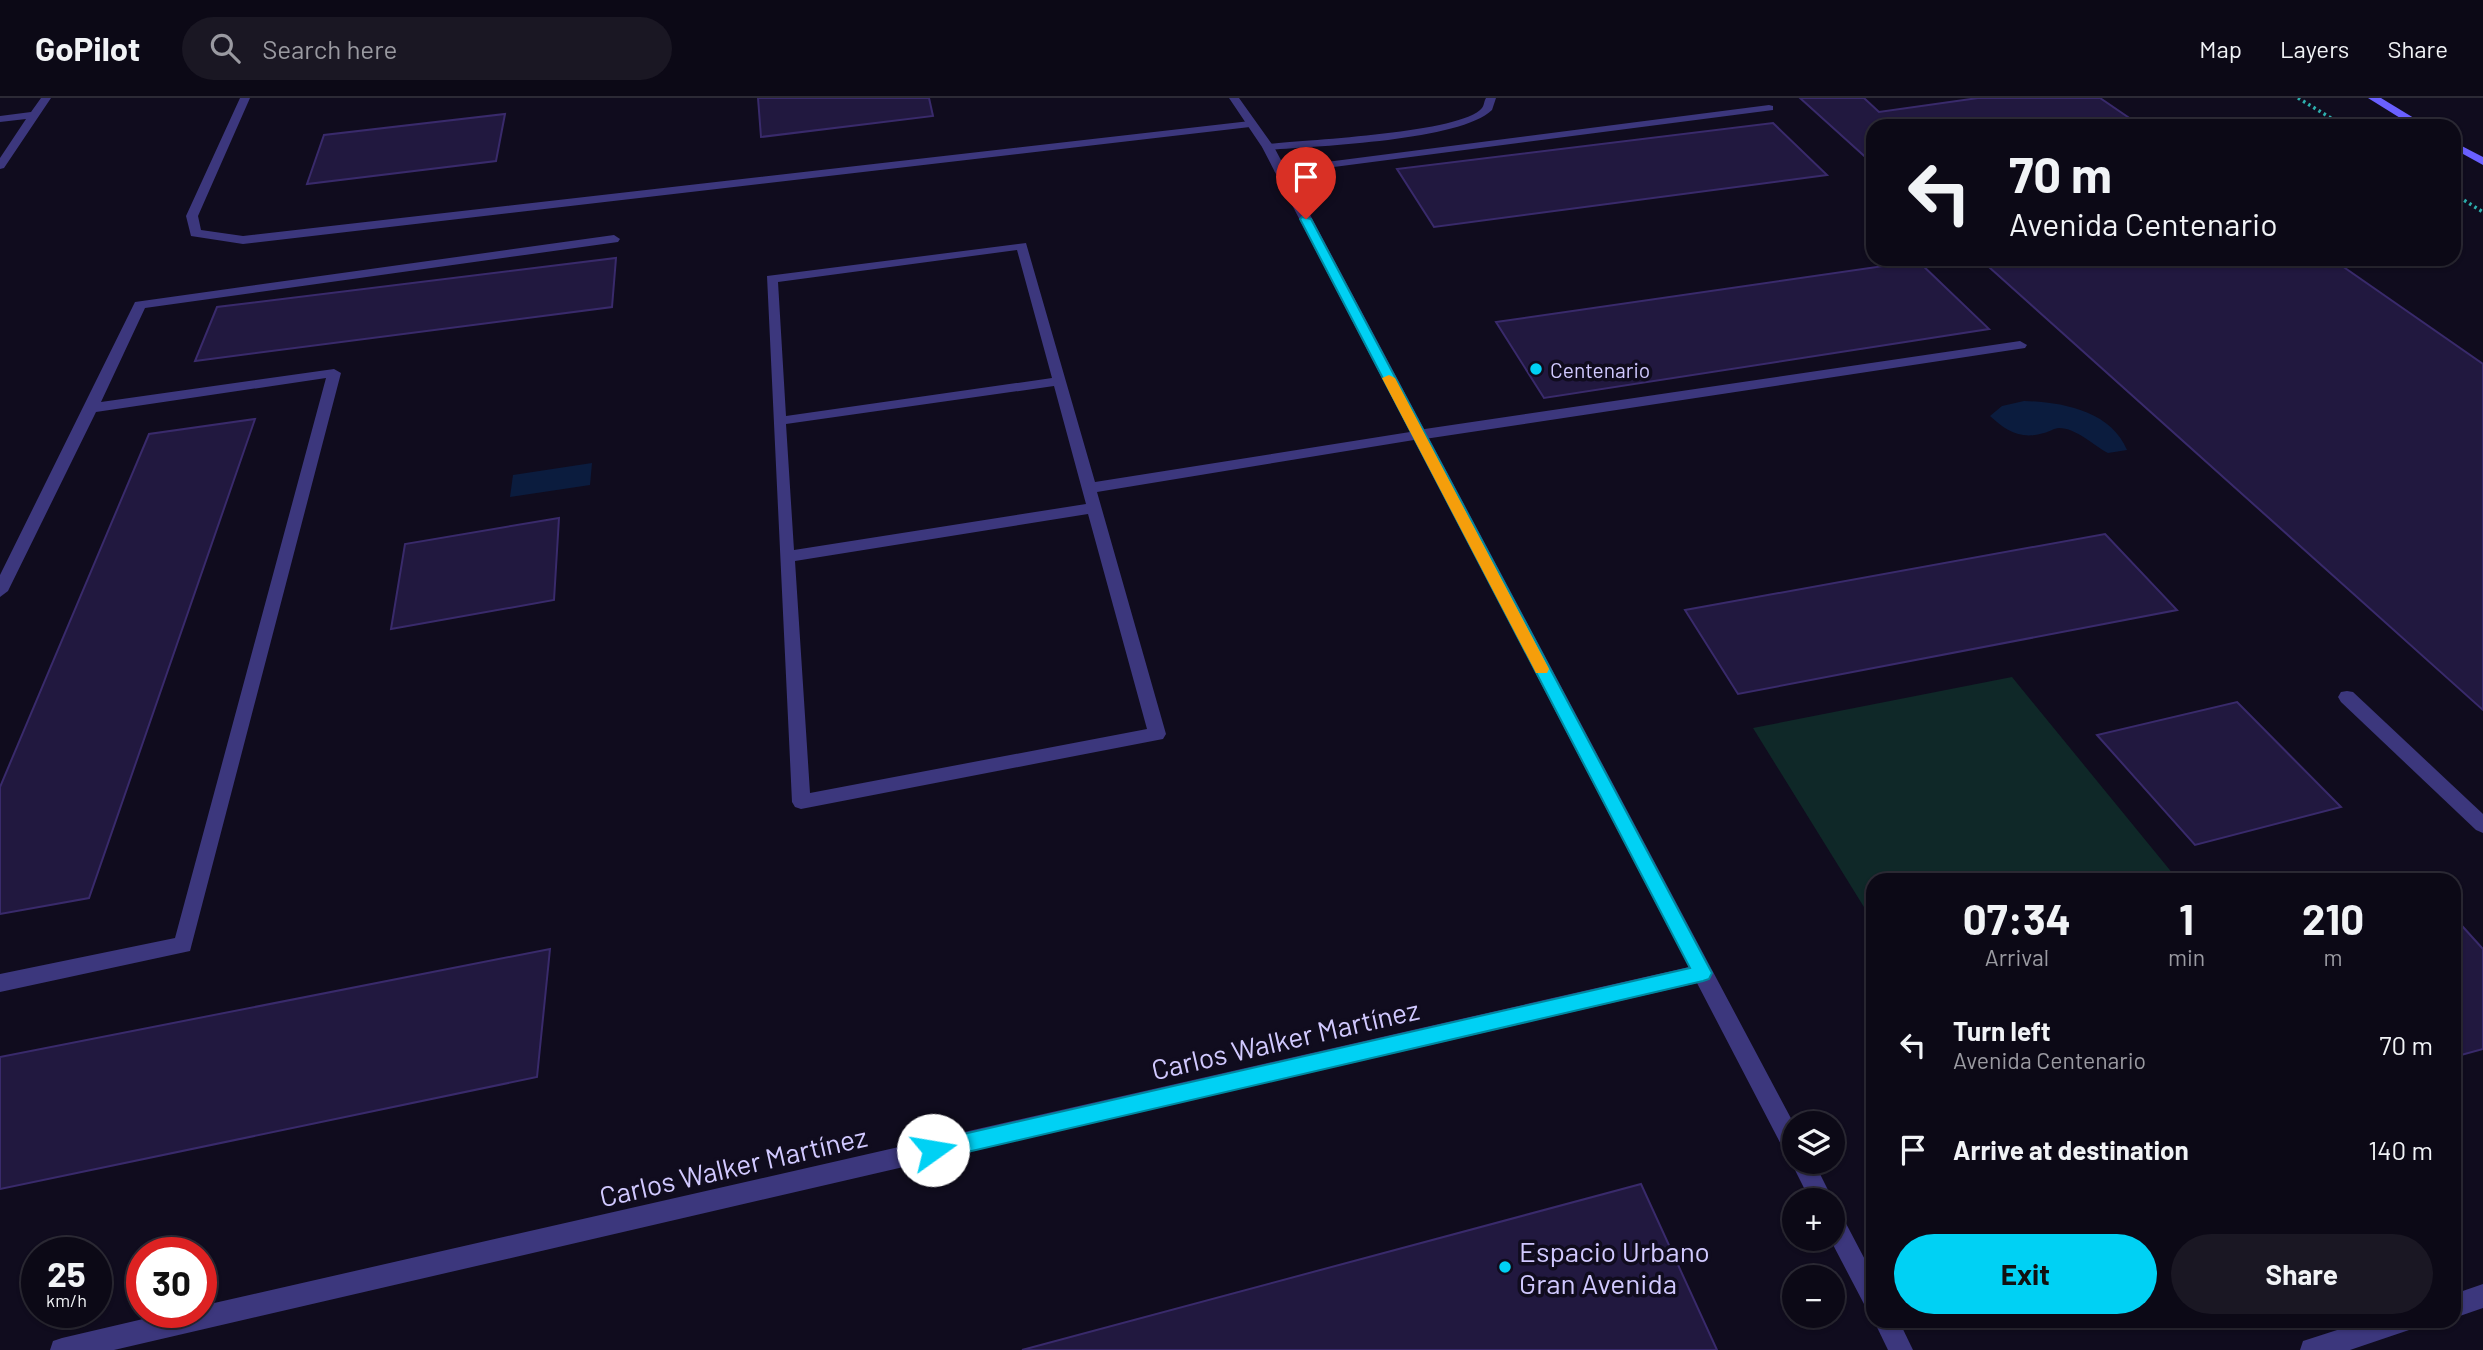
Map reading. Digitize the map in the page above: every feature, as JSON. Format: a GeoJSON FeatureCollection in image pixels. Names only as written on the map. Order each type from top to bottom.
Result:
{"type":"FeatureCollection","features":[{"type":"Feature","properties":{"kind":"main road"},"geometry":{"type":"LineString","coordinates":[[2374,98],[2409,119]]}},
{"type":"Feature","properties":{"kind":"main road"},"geometry":{"type":"LineString","coordinates":[[2461,149],[2483,162]]}},
{"type":"Feature","properties":{"kind":"street"},"geometry":{"type":"LineString","coordinates":[[0,166],[46,98]]}},
{"type":"Feature","properties":{"kind":"street"},"geometry":{"type":"LineString","coordinates":[[245,98],[192,216],[195,233],[243,240],[1250,124]]}},
{"type":"Feature","properties":{"kind":"street"},"geometry":{"type":"LineString","coordinates":[[1234,98],[1268,147],[1782,1123]]}},
{"type":"Feature","properties":{"kind":"street"},"geometry":{"type":"LineString","coordinates":[[1268,147],[1408,134],[1457,124],[1469,121],[1487,110],[1492,98]]}},
{"type":"Feature","properties":{"kind":"street"},"geometry":{"type":"LineString","coordinates":[[1280,171],[1769,108]]}},
{"type":"Feature","properties":{"kind":"street"},"geometry":{"type":"LineString","coordinates":[[0,119],[34,115]]}},
{"type":"Feature","properties":{"kind":"street"},"geometry":{"type":"LineString","coordinates":[[0,591],[140,305],[614,239]]}},
{"type":"Feature","properties":{"kind":"street"},"geometry":{"type":"LineString","coordinates":[[1022,246],[1059,380],[1157,734],[801,802],[771,279],[1022,246]]}},
{"type":"Feature","properties":{"kind":"street"},"geometry":{"type":"LineString","coordinates":[[1088,488],[1418,435],[2020,345]]}},
{"type":"Feature","properties":{"kind":"street"},"geometry":{"type":"LineString","coordinates":[[0,983],[183,944],[334,373],[91,408]]}},
{"type":"Feature","properties":{"kind":"street"},"geometry":{"type":"LineString","coordinates":[[779,421],[1059,380]]}},
{"type":"Feature","properties":{"kind":"street"},"geometry":{"type":"LineString","coordinates":[[787,557],[1094,508]]}},
{"type":"Feature","properties":{"kind":"street"},"geometry":{"type":"LineString","coordinates":[[2347,697],[2483,825]]}},
{"type":"Feature","properties":{"kind":"street","name":"Carlos Walker Martínez"},"geometry":{"type":"LineString","coordinates":[[62,1350],[1703,973]]}},
{"type":"Feature","properties":{"kind":"street"},"geometry":{"type":"LineString","coordinates":[[1845,1245],[1866,1285]]}},
{"type":"Feature","properties":{"kind":"street"},"geometry":{"type":"LineString","coordinates":[[2461,1304],[2483,1296]]}},
{"type":"Feature","properties":{"kind":"street"},"geometry":{"type":"LineString","coordinates":[[1890,1328],[1901,1350]]}},
{"type":"Feature","properties":{"kind":"street"},"geometry":{"type":"LineString","coordinates":[[2312,1350],[2382,1328]]}},
{"type":"Feature","properties":{"kind":"path"},"geometry":{"type":"LineString","coordinates":[[2298,98],[2332,119]]}},
{"type":"Feature","properties":{"kind":"path"},"geometry":{"type":"LineString","coordinates":[[2461,198],[2483,212]]}},
{"type":"Feature","properties":{"kind":"green space"},"geometry":{"type":"Polygon","coordinates":[[[2012,677],[2172,873],[1866,873],[1866,910],[1753,728],[2012,677]]]}},
{"type":"Feature","properties":{"kind":"water"},"geometry":{"type":"Polygon","coordinates":[[[2024,401],[2084,411],[2110,426],[2127,450],[2108,453],[2065,429],[2021,435],[2008,430],[1990,416],[2002,406],[2024,401]]]}},
{"type":"Feature","properties":{"kind":"water"},"geometry":{"type":"Polygon","coordinates":[[[592,463],[590,485],[510,497],[513,475],[592,463]]]}},
{"type":"Feature","properties":{"kind":"building"},"geometry":{"type":"Polygon","coordinates":[[[758,98],[929,98],[933,116],[761,137],[758,98]]]}},
{"type":"Feature","properties":{"kind":"building"},"geometry":{"type":"Polygon","coordinates":[[[1800,98],[1864,98],[1879,112],[1978,98],[2100,98],[2131,119],[1866,119],[1866,158],[1800,98]]]}},
{"type":"Feature","properties":{"kind":"building"},"geometry":{"type":"Polygon","coordinates":[[[505,114],[496,161],[307,184],[324,135],[505,114]]]}},
{"type":"Feature","properties":{"kind":"building"},"geometry":{"type":"Polygon","coordinates":[[[1773,123],[1827,175],[1434,227],[1397,169],[1773,123]]]}},
{"type":"Feature","properties":{"kind":"building"},"geometry":{"type":"Polygon","coordinates":[[[616,258],[612,307],[195,361],[217,307],[616,258]]]}},
{"type":"Feature","properties":{"kind":"building"},"geometry":{"type":"Polygon","coordinates":[[[1883,266],[1923,266],[1989,329],[1544,398],[1496,322],[1883,266]]]}},
{"type":"Feature","properties":{"kind":"building"},"geometry":{"type":"Polygon","coordinates":[[[1988,266],[2342,266],[2483,364],[2483,710],[1988,266]]]}},
{"type":"Feature","properties":{"kind":"building"},"geometry":{"type":"Polygon","coordinates":[[[255,419],[89,898],[0,914],[0,787],[149,434],[255,419]]]}},
{"type":"Feature","properties":{"kind":"building"},"geometry":{"type":"Polygon","coordinates":[[[559,518],[554,600],[391,629],[405,544],[559,518]]]}},
{"type":"Feature","properties":{"kind":"building"},"geometry":{"type":"Polygon","coordinates":[[[2105,534],[2177,610],[1738,694],[1685,610],[2105,534]]]}},
{"type":"Feature","properties":{"kind":"building"},"geometry":{"type":"Polygon","coordinates":[[[2237,702],[2341,807],[2195,845],[2097,735],[2237,702]]]}},
{"type":"Feature","properties":{"kind":"building"},"geometry":{"type":"Polygon","coordinates":[[[2461,925],[2483,949],[2483,1049],[2461,1055],[2461,925]]]}},
{"type":"Feature","properties":{"kind":"building"},"geometry":{"type":"Polygon","coordinates":[[[550,949],[537,1077],[0,1189],[0,1057],[550,949]]]}},
{"type":"Feature","properties":{"kind":"building","name":"Espacio Urbano Gran Avenida"},"geometry":{"type":"Polygon","coordinates":[[[1641,1184],[1717,1350],[1022,1350],[1641,1184]]]}},
{"type":"Feature","properties":{"kind":"slow traffic"},"geometry":{"type":"LineString","coordinates":[[1389,378],[1542,669]]}},
{"type":"Feature","properties":{"kind":"place","name":"Centenario"},"geometry":{"type":"Point","coordinates":[1536,369]}},
{"type":"Feature","properties":{"kind":"place","name":"Espacio Urbano Gran Avenida"},"geometry":{"type":"Point","coordinates":[1505,1267]}},
{"type":"Feature","properties":{"kind":"route"},"geometry":{"type":"LineString","coordinates":[[933,1150],[1703,973],[1306,219]]}}]}
